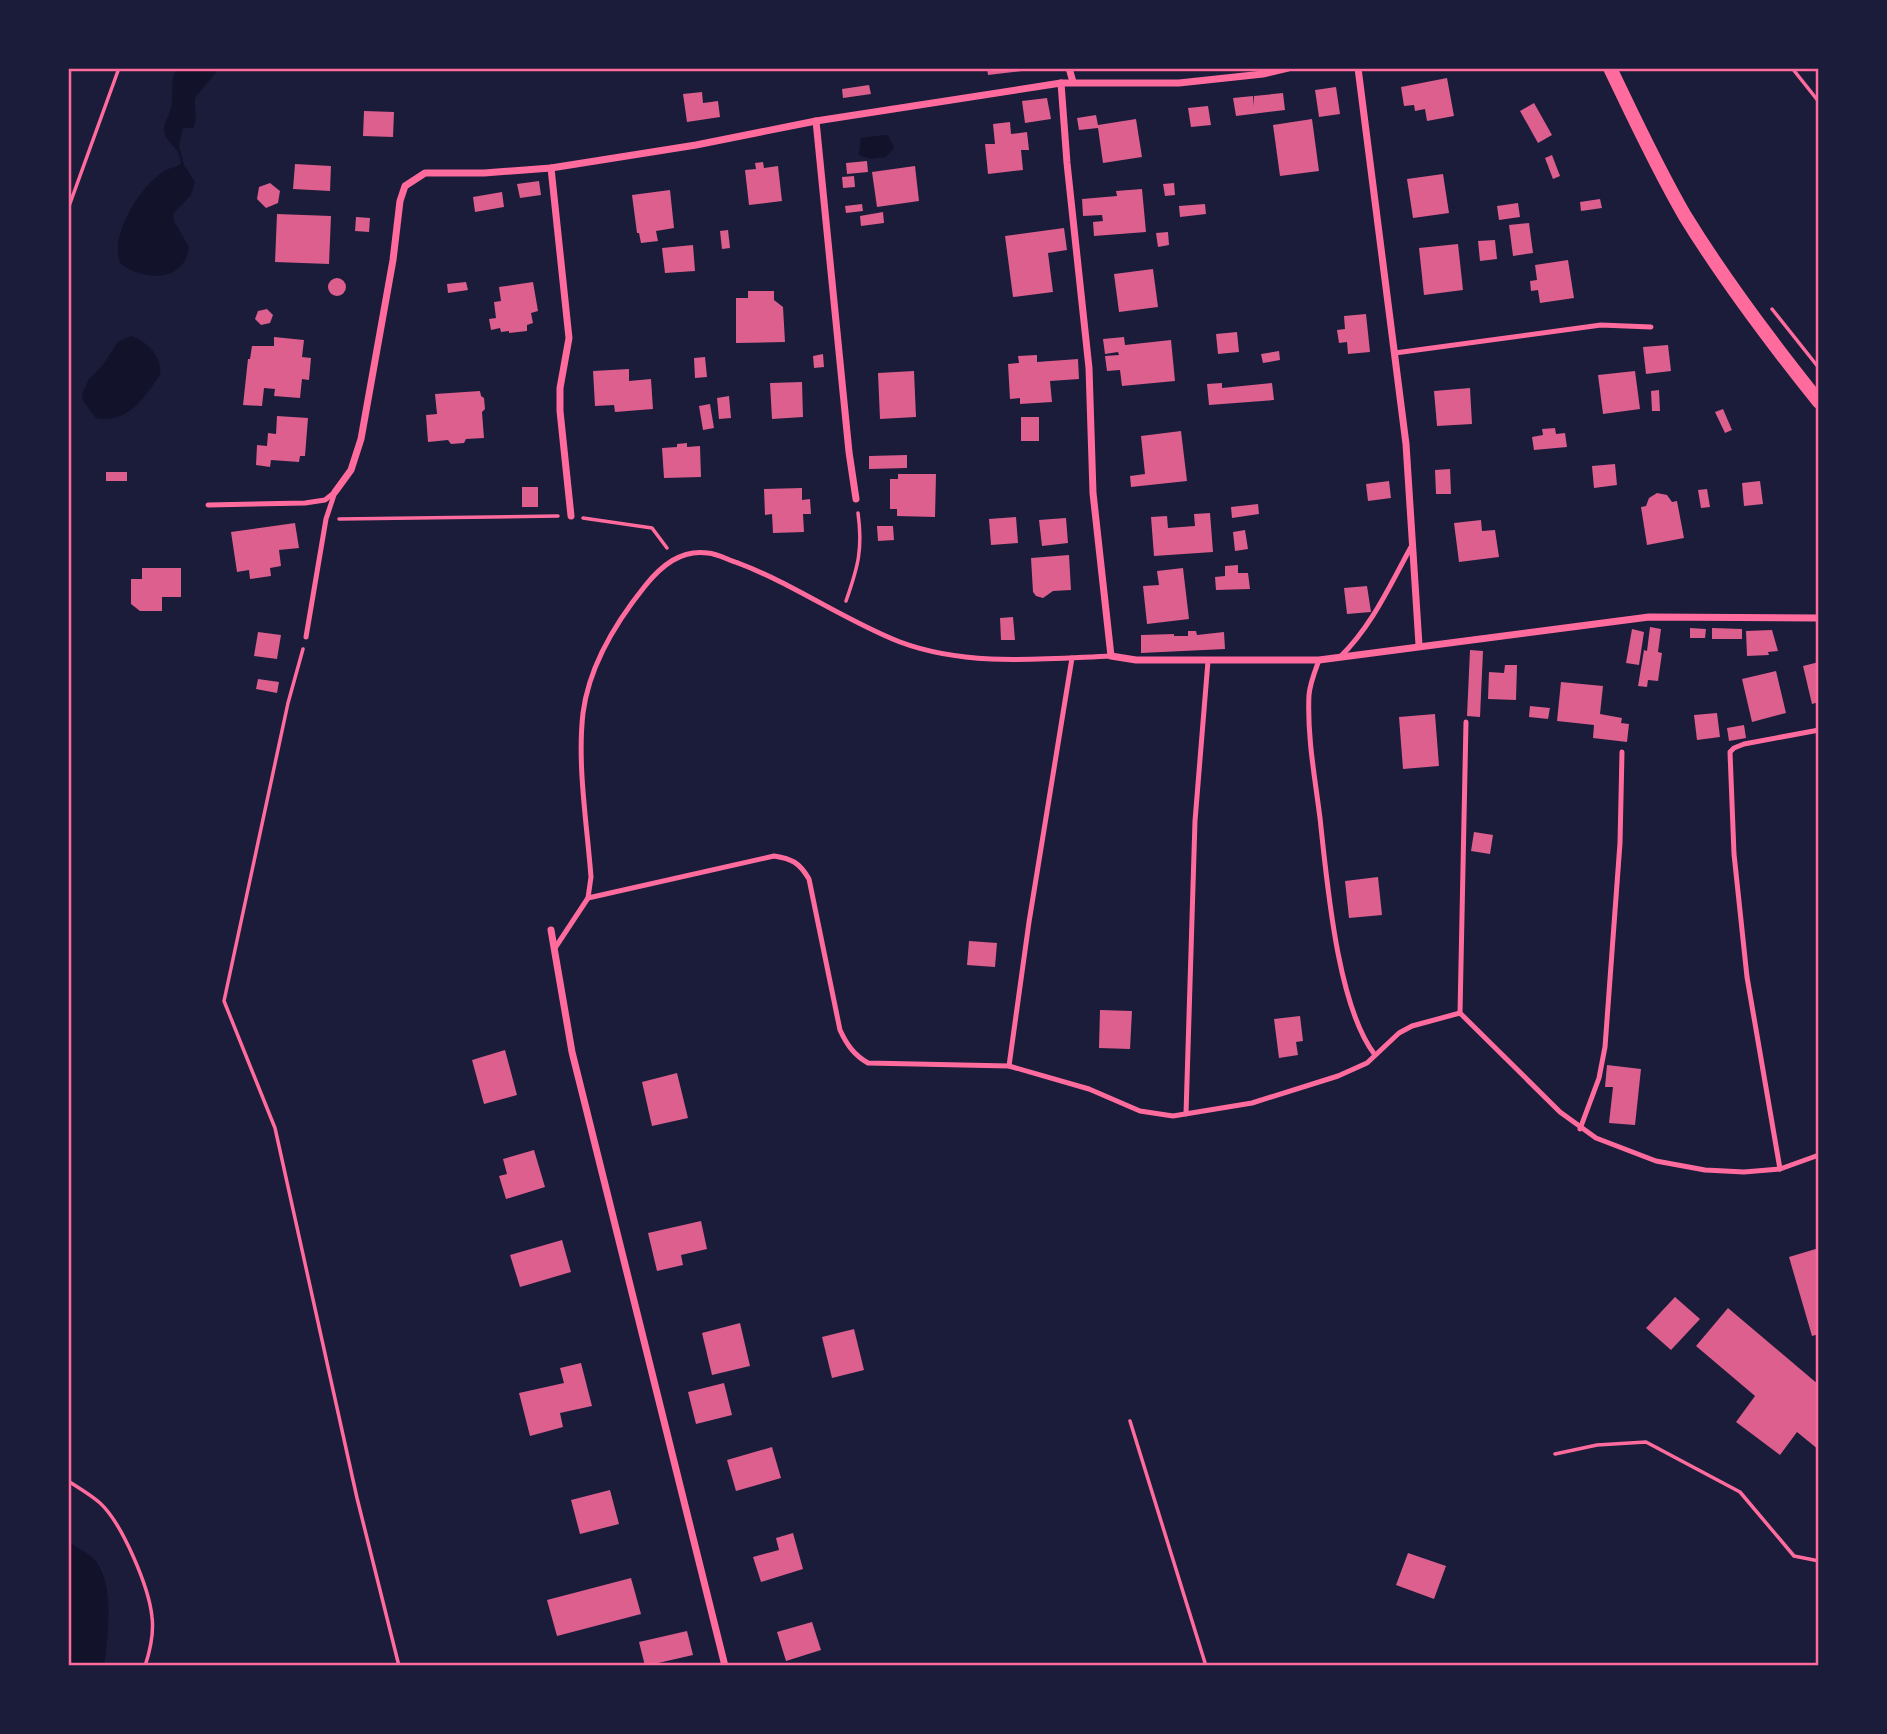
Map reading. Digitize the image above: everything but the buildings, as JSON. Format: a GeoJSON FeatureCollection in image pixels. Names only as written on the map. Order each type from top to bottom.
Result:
{"type":"FeatureCollection","features":[{"type":"Feature","properties":{"kind":"main road"},"geometry":{"type":"LineString","coordinates":[[1610,68],[1642,137],[1692,226],[1726,279],[1819,402]]}},
{"type":"Feature","properties":{"kind":"street"},"geometry":{"type":"LineString","coordinates":[[1069,68],[1073,82]]}},
{"type":"Feature","properties":{"kind":"street"},"geometry":{"type":"LineString","coordinates":[[335,492],[351,470],[361,439],[393,260],[400,201],[405,186],[425,173],[484,173],[551,168],[675,149],[816,121],[1061,83],[1179,83],[1263,74],[1288,68]]}},
{"type":"Feature","properties":{"kind":"street"},"geometry":{"type":"LineString","coordinates":[[1358,68],[1411,496],[1411,547],[1419,645]]}},
{"type":"Feature","properties":{"kind":"street"},"geometry":{"type":"LineString","coordinates":[[1061,83],[1089,368],[1093,493],[1111,656],[1136,660],[1319,660],[1649,617],[1819,618]]}},
{"type":"Feature","properties":{"kind":"street"},"geometry":{"type":"LineString","coordinates":[[816,121],[856,499]]}},
{"type":"Feature","properties":{"kind":"street"},"geometry":{"type":"LineString","coordinates":[[551,168],[569,338],[560,388],[560,411],[571,516]]}},
{"type":"Feature","properties":{"kind":"street"},"geometry":{"type":"LineString","coordinates":[[551,930],[572,1052],[725,1666]]}},
{"type":"Feature","properties":{"kind":"lane"},"geometry":{"type":"LineString","coordinates":[[1395,353],[1601,326],[1651,327]]}},
{"type":"Feature","properties":{"kind":"lane"},"geometry":{"type":"LineString","coordinates":[[208,505],[305,503],[325,500],[335,492]]}},
{"type":"Feature","properties":{"kind":"lane"},"geometry":{"type":"LineString","coordinates":[[306,637],[326,519],[335,492]]}},
{"type":"Feature","properties":{"kind":"lane"},"geometry":{"type":"LineString","coordinates":[[1340,657],[1356,642],[1372,618],[1411,547]]}},
{"type":"Feature","properties":{"kind":"lane"},"geometry":{"type":"LineString","coordinates":[[555,948],[588,898],[591,877],[581,735],[589,685],[611,635],[635,598],[652,577],[675,558],[690,553],[709,553],[758,571],[901,642],[941,653],[1020,660],[1111,656]]}},
{"type":"Feature","properties":{"kind":"lane"},"geometry":{"type":"LineString","coordinates":[[1009,1066],[1029,922],[1072,658]]}},
{"type":"Feature","properties":{"kind":"lane"},"geometry":{"type":"LineString","coordinates":[[1319,660],[1312,678],[1309,718],[1328,889],[1341,966],[1358,1027],[1375,1055]]}},
{"type":"Feature","properties":{"kind":"lane"},"geometry":{"type":"LineString","coordinates":[[1186,1114],[1195,821],[1208,661]]}},
{"type":"Feature","properties":{"kind":"lane"},"geometry":{"type":"LineString","coordinates":[[1466,722],[1460,1013],[1560,1112],[1596,1138],[1656,1161],[1705,1170],[1744,1172],[1780,1169],[1819,1154]]}},
{"type":"Feature","properties":{"kind":"lane"},"geometry":{"type":"LineString","coordinates":[[1780,1169],[1747,977],[1734,854],[1730,752],[1744,744],[1819,730]]}},
{"type":"Feature","properties":{"kind":"lane"},"geometry":{"type":"LineString","coordinates":[[1580,1129],[1599,1078],[1605,1047],[1620,843],[1622,752]]}},
{"type":"Feature","properties":{"kind":"lane"},"geometry":{"type":"LineString","coordinates":[[588,898],[774,856],[791,859],[801,865],[809,879],[840,1030],[847,1046],[859,1058],[869,1063],[1009,1066],[1089,1089],[1140,1111],[1173,1116],[1252,1103],[1338,1076],[1367,1063],[1399,1033],[1412,1026],[1460,1013]]}},
{"type":"Feature","properties":{"kind":"path"},"geometry":{"type":"LineString","coordinates":[[68,209],[119,68]]}},
{"type":"Feature","properties":{"kind":"path"},"geometry":{"type":"LineString","coordinates":[[1792,68],[1819,102]]}},
{"type":"Feature","properties":{"kind":"path"},"geometry":{"type":"LineString","coordinates":[[1766,301],[1819,368]]}},
{"type":"Feature","properties":{"kind":"path"},"geometry":{"type":"LineString","coordinates":[[841,612],[857,570],[861,546],[856,499]]}},
{"type":"Feature","properties":{"kind":"path"},"geometry":{"type":"LineString","coordinates":[[326,519],[571,516],[652,528],[675,558]]}},
{"type":"Feature","properties":{"kind":"path"},"geometry":{"type":"LineString","coordinates":[[306,637],[288,703],[224,1002],[275,1128],[357,1498],[399,1666]]}},
{"type":"Feature","properties":{"kind":"path"},"geometry":{"type":"LineString","coordinates":[[1130,1420],[1206,1666]]}},
{"type":"Feature","properties":{"kind":"path"},"geometry":{"type":"LineString","coordinates":[[1555,1454],[1597,1445],[1646,1442],[1740,1492],[1794,1556],[1819,1562]]}},
{"type":"Feature","properties":{"kind":"path"},"geometry":{"type":"LineString","coordinates":[[68,1481],[101,1504],[122,1532],[140,1574],[152,1616],[150,1651],[145,1666]]}},
{"type":"Feature","properties":{"kind":"shaded area"},"geometry":{"type":"Polygon","coordinates":[[[176,68],[220,68],[196,96],[195,124],[193,128],[183,128],[179,146],[184,165],[195,182],[191,195],[173,214],[174,221],[189,247],[186,259],[172,273],[152,276],[141,274],[121,264],[119,241],[128,214],[152,180],[163,171],[181,164],[179,154],[164,132],[171,108],[176,68]]]}},
{"type":"Feature","properties":{"kind":"shaded area"},"geometry":{"type":"Polygon","coordinates":[[[888,135],[894,148],[886,157],[870,159],[859,155],[861,138],[888,135]]]}},
{"type":"Feature","properties":{"kind":"shaded area"},"geometry":{"type":"Polygon","coordinates":[[[131,336],[153,351],[159,362],[160,375],[141,400],[126,413],[107,419],[96,418],[83,401],[82,394],[89,379],[102,366],[118,342],[131,336]]]}},
{"type":"Feature","properties":{"kind":"shaded area"},"geometry":{"type":"Polygon","coordinates":[[[68,1542],[92,1557],[105,1579],[108,1609],[104,1666],[68,1666],[68,1542]]]}}]}
